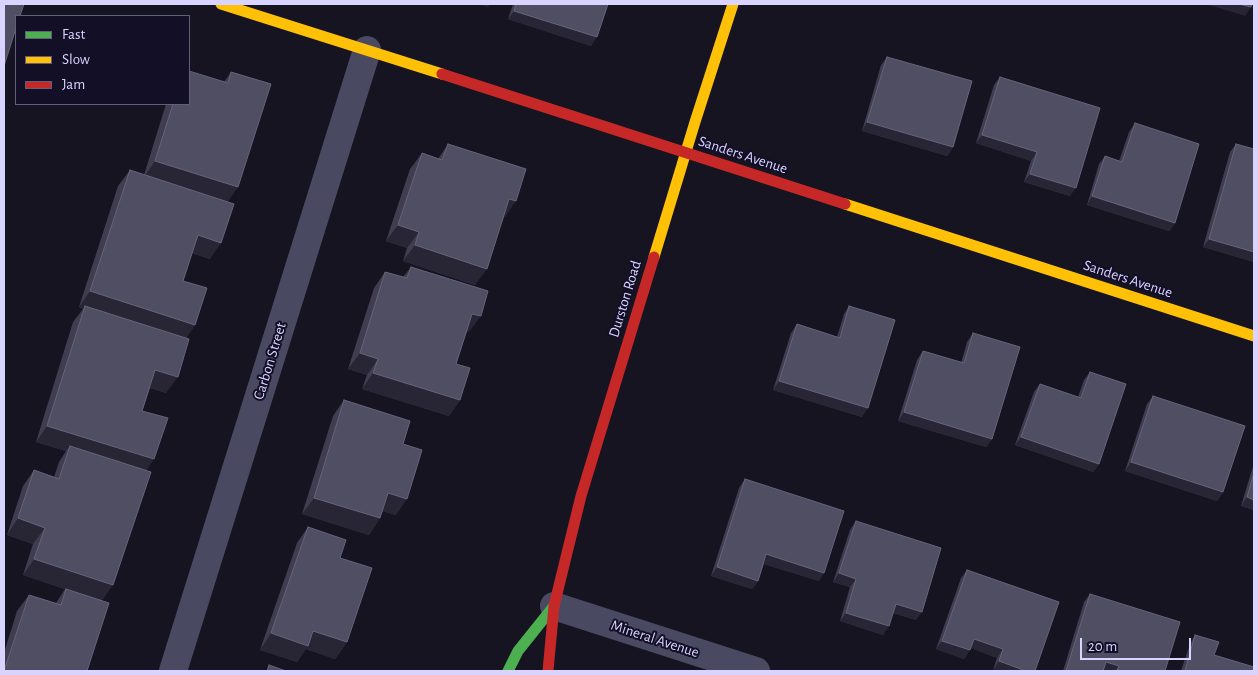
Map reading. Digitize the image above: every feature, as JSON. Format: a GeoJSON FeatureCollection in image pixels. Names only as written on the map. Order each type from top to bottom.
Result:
{"type":"FeatureCollection","features":[{"type":"Feature","properties":{"kind":"street","name":"Sanders Avenue"},"geometry":{"type":"LineString","coordinates":[[222,4],[1254,336]]}},
{"type":"Feature","properties":{"kind":"street","name":"Durston Road"},"geometry":{"type":"LineString","coordinates":[[548,671],[554,606],[581,496],[733,4]]}},
{"type":"Feature","properties":{"kind":"street","name":"Carbon Street"},"geometry":{"type":"LineString","coordinates":[[172,671],[367,50]]}},
{"type":"Feature","properties":{"kind":"street","name":"Durston Road"},"geometry":{"type":"LineString","coordinates":[[508,671],[518,651],[554,606]]}},
{"type":"Feature","properties":{"kind":"street","name":"Mineral Avenue"},"geometry":{"type":"LineString","coordinates":[[554,606],[756,671]]}},
{"type":"Feature","properties":{"kind":"building"},"geometry":{"type":"Polygon","coordinates":[[[4,4],[24,4],[20,15],[15,15],[15,31],[4,66],[4,4]]]}},
{"type":"Feature","properties":{"kind":"building"},"geometry":{"type":"Polygon","coordinates":[[[516,4],[608,4],[597,37],[514,11],[516,4]]]}},
{"type":"Feature","properties":{"kind":"building"},"geometry":{"type":"Polygon","coordinates":[[[1239,4],[1252,4],[1251,7],[1239,4]]]}},
{"type":"Feature","properties":{"kind":"building"},"geometry":{"type":"Polygon","coordinates":[[[887,57],[972,81],[953,147],[867,122],[887,57]]]}},
{"type":"Feature","properties":{"kind":"building"},"geometry":{"type":"Polygon","coordinates":[[[190,71],[228,83],[231,72],[271,84],[238,187],[155,161],[173,105],[190,105],[190,71]]]}},
{"type":"Feature","properties":{"kind":"building"},"geometry":{"type":"Polygon","coordinates":[[[1000,77],[1100,108],[1076,188],[1030,174],[1037,152],[982,135],[1000,77]]]}},
{"type":"Feature","properties":{"kind":"building"},"geometry":{"type":"Polygon","coordinates":[[[1135,123],[1199,144],[1175,223],[1092,196],[1105,156],[1122,162],[1135,123]]]}},
{"type":"Feature","properties":{"kind":"building"},"geometry":{"type":"Polygon","coordinates":[[[448,144],[526,169],[516,201],[509,199],[487,269],[415,245],[419,232],[398,225],[422,153],[442,160],[448,144]]]}},
{"type":"Feature","properties":{"kind":"building"},"geometry":{"type":"Polygon","coordinates":[[[1236,144],[1254,149],[1254,252],[1209,239],[1236,144]]]}},
{"type":"Feature","properties":{"kind":"building"},"geometry":{"type":"Polygon","coordinates":[[[130,170],[234,204],[221,243],[198,235],[183,281],[207,288],[195,325],[90,291],[130,170]]]}},
{"type":"Feature","properties":{"kind":"building"},"geometry":{"type":"Polygon","coordinates":[[[411,267],[488,291],[481,316],[472,314],[456,364],[470,368],[460,400],[373,373],[378,359],[360,353],[385,272],[407,278],[411,267]]]}},
{"type":"Feature","properties":{"kind":"building"},"geometry":{"type":"Polygon","coordinates":[[[85,306],[189,339],[178,377],[155,370],[142,411],[168,418],[154,459],[47,426],[85,306]]]}},
{"type":"Feature","properties":{"kind":"building"},"geometry":{"type":"Polygon","coordinates":[[[849,306],[895,320],[868,408],[779,381],[797,324],[840,338],[849,306]]]}},
{"type":"Feature","properties":{"kind":"building"},"geometry":{"type":"Polygon","coordinates":[[[973,333],[1020,347],[992,439],[904,412],[923,351],[964,363],[973,333]]]}},
{"type":"Feature","properties":{"kind":"building"},"geometry":{"type":"Polygon","coordinates":[[[1090,372],[1126,384],[1099,464],[1021,437],[1040,384],[1081,398],[1090,372]]]}},
{"type":"Feature","properties":{"kind":"building"},"geometry":{"type":"Polygon","coordinates":[[[1153,396],[1245,426],[1223,492],[1131,462],[1153,396]]]}},
{"type":"Feature","properties":{"kind":"building"},"geometry":{"type":"Polygon","coordinates":[[[344,400],[410,421],[403,444],[422,450],[407,499],[388,493],[380,518],[314,498],[344,400]]]}},
{"type":"Feature","properties":{"kind":"building"},"geometry":{"type":"Polygon","coordinates":[[[70,446],[151,472],[113,585],[34,559],[45,528],[18,518],[34,470],[59,479],[70,446]]]}},
{"type":"Feature","properties":{"kind":"building"},"geometry":{"type":"Polygon","coordinates":[[[1254,473],[1254,500],[1247,497],[1254,473]]]}},
{"type":"Feature","properties":{"kind":"building"},"geometry":{"type":"Polygon","coordinates":[[[745,479],[844,511],[824,573],[766,554],[758,581],[717,567],[745,479]]]}},
{"type":"Feature","properties":{"kind":"building"},"geometry":{"type":"Polygon","coordinates":[[[856,521],[941,548],[922,612],[896,604],[889,626],[846,613],[856,579],[839,573],[856,521]]]}},
{"type":"Feature","properties":{"kind":"building"},"geometry":{"type":"Polygon","coordinates":[[[308,527],[346,540],[340,558],[372,568],[347,642],[313,631],[308,646],[271,633],[308,527]]]}},
{"type":"Feature","properties":{"kind":"building"},"geometry":{"type":"Polygon","coordinates":[[[967,570],[1059,602],[1035,671],[1026,671],[999,661],[1003,649],[974,639],[970,650],[942,641],[967,570]]]}},
{"type":"Feature","properties":{"kind":"building"},"geometry":{"type":"Polygon","coordinates":[[[66,589],[109,603],[87,671],[4,671],[29,595],[61,605],[66,589]]]}},
{"type":"Feature","properties":{"kind":"building"},"geometry":{"type":"Polygon","coordinates":[[[1090,594],[1180,622],[1165,671],[1117,671],[1119,666],[1106,662],[1103,671],[1066,671],[1090,594]]]}},
{"type":"Feature","properties":{"kind":"building"},"geometry":{"type":"Polygon","coordinates":[[[1195,635],[1219,642],[1214,655],[1254,667],[1254,671],[1185,671],[1195,635]]]}},
{"type":"Feature","properties":{"kind":"building"},"geometry":{"type":"Polygon","coordinates":[[[269,665],[286,671],[267,671],[269,665]]]}},
{"type":"Feature","properties":{"kind":"traffic: fast"},"geometry":{"type":"LineString","coordinates":[[508,671],[518,651],[554,606]]}},
{"type":"Feature","properties":{"kind":"traffic: slow"},"geometry":{"type":"LineString","coordinates":[[221,4],[442,74]]}},
{"type":"Feature","properties":{"kind":"traffic: slow"},"geometry":{"type":"LineString","coordinates":[[654,257],[733,4]]}},
{"type":"Feature","properties":{"kind":"traffic: slow"},"geometry":{"type":"LineString","coordinates":[[845,204],[1254,336]]}},
{"type":"Feature","properties":{"kind":"traffic: jam"},"geometry":{"type":"LineString","coordinates":[[442,74],[845,204]]}},
{"type":"Feature","properties":{"kind":"traffic: jam"},"geometry":{"type":"LineString","coordinates":[[548,671],[554,606],[581,496],[654,257]]}}]}
